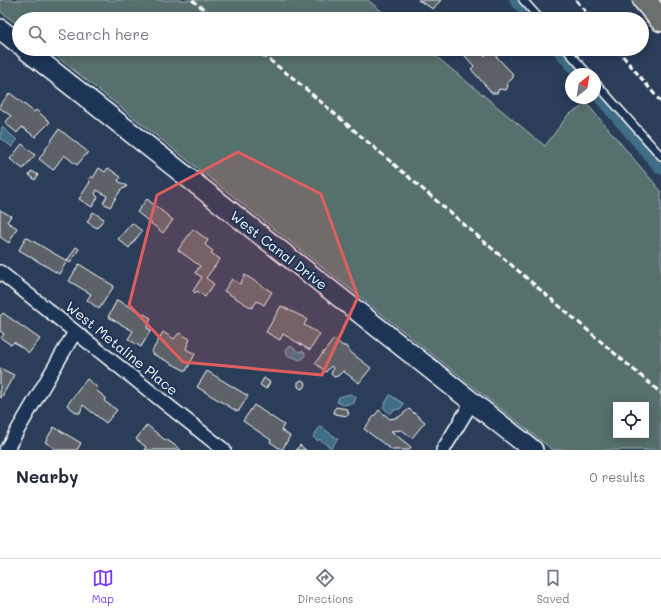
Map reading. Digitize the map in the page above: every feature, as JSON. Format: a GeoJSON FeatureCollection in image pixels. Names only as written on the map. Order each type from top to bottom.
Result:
{"type":"FeatureCollection","features":[{"type":"Feature","properties":{"kind":"highway"},"geometry":{"type":"LineString","coordinates":[[644,0],[661,20]]}},
{"type":"Feature","properties":{"kind":"street"},"geometry":{"type":"LineString","coordinates":[[0,29],[12,38]]}},
{"type":"Feature","properties":{"kind":"street","name":"West Canal Drive"},"geometry":{"type":"LineString","coordinates":[[34,56],[533,450]]}},
{"type":"Feature","properties":{"kind":"street","name":"West Metaline Place"},"geometry":{"type":"LineString","coordinates":[[0,272],[223,450]]}},
{"type":"Feature","properties":{"kind":"street"},"geometry":{"type":"LineString","coordinates":[[6,450],[75,332]]}},
{"type":"Feature","properties":{"kind":"street"},"geometry":{"type":"LineString","coordinates":[[443,450],[472,402]]}},
{"type":"Feature","properties":{"kind":"lane"},"geometry":{"type":"LineString","coordinates":[[523,0],[534,12]]}},
{"type":"Feature","properties":{"kind":"lane"},"geometry":{"type":"LineString","coordinates":[[572,56],[583,68]]}},
{"type":"Feature","properties":{"kind":"lane"},"geometry":{"type":"LineString","coordinates":[[601,89],[661,156]]}},
{"type":"Feature","properties":{"kind":"highlighted area"},"geometry":{"type":"Polygon","coordinates":[[[238,152],[321,194],[358,297],[322,375],[183,362],[129,305],[157,195],[238,152]]]}},
{"type":"Feature","properties":{"kind":"green space"},"geometry":{"type":"Polygon","coordinates":[[[0,0],[368,0],[383,12],[12,12],[12,20],[0,11],[0,0]]]}},
{"type":"Feature","properties":{"kind":"green space"},"geometry":{"type":"Polygon","coordinates":[[[56,56],[436,56],[545,146],[568,115],[587,104],[661,191],[661,450],[553,450],[56,56]]]}},
{"type":"Feature","properties":{"kind":"water"},"geometry":{"type":"Polygon","coordinates":[[[2,127],[17,140],[12,147],[0,138],[2,127]]]}},
{"type":"Feature","properties":{"kind":"water"},"geometry":{"type":"Polygon","coordinates":[[[291,346],[297,351],[304,352],[304,358],[300,360],[287,355],[286,349],[291,346]]]}},
{"type":"Feature","properties":{"kind":"water"},"geometry":{"type":"Polygon","coordinates":[[[350,394],[356,397],[354,403],[343,405],[337,402],[339,397],[350,394]]]}},
{"type":"Feature","properties":{"kind":"water"},"geometry":{"type":"Polygon","coordinates":[[[390,395],[404,404],[400,409],[394,410],[390,414],[383,407],[390,395]]]}},
{"type":"Feature","properties":{"kind":"water"},"geometry":{"type":"Polygon","coordinates":[[[320,426],[338,439],[331,448],[319,439],[318,441],[313,437],[320,426]]]}},
{"type":"Feature","properties":{"kind":"building"},"geometry":{"type":"Polygon","coordinates":[[[418,0],[441,0],[433,9],[418,0]]]}},
{"type":"Feature","properties":{"kind":"building"},"geometry":{"type":"Polygon","coordinates":[[[465,56],[496,56],[512,73],[513,78],[507,83],[508,86],[506,90],[499,89],[497,93],[492,93],[471,69],[474,66],[465,56]]]}},
{"type":"Feature","properties":{"kind":"building"},"geometry":{"type":"Polygon","coordinates":[[[10,93],[34,112],[36,110],[50,122],[35,137],[22,127],[17,133],[5,123],[11,116],[0,108],[0,105],[10,93]]]}},
{"type":"Feature","properties":{"kind":"building"},"geometry":{"type":"Polygon","coordinates":[[[59,129],[88,152],[77,165],[64,155],[53,170],[39,159],[59,129]]]}},
{"type":"Feature","properties":{"kind":"building"},"geometry":{"type":"Polygon","coordinates":[[[22,144],[35,155],[23,169],[10,159],[22,144]]]}},
{"type":"Feature","properties":{"kind":"building"},"geometry":{"type":"Polygon","coordinates":[[[99,168],[105,172],[108,168],[121,177],[118,181],[127,186],[124,189],[122,188],[110,207],[103,203],[107,196],[97,190],[95,194],[98,197],[92,207],[79,199],[90,182],[88,180],[91,176],[93,178],[99,168]]]}},
{"type":"Feature","properties":{"kind":"building"},"geometry":{"type":"Polygon","coordinates":[[[32,171],[38,175],[35,180],[29,175],[32,171]]]}},
{"type":"Feature","properties":{"kind":"building"},"geometry":{"type":"Polygon","coordinates":[[[147,199],[173,220],[163,233],[137,212],[147,199]]]}},
{"type":"Feature","properties":{"kind":"building"},"geometry":{"type":"Polygon","coordinates":[[[0,210],[11,216],[7,222],[17,228],[9,243],[0,237],[0,210]]]}},
{"type":"Feature","properties":{"kind":"building"},"geometry":{"type":"Polygon","coordinates":[[[93,212],[104,219],[97,228],[87,222],[93,212]]]}},
{"type":"Feature","properties":{"kind":"building"},"geometry":{"type":"Polygon","coordinates":[[[132,223],[142,231],[129,248],[118,239],[132,223]]]}},
{"type":"Feature","properties":{"kind":"building"},"geometry":{"type":"Polygon","coordinates":[[[193,229],[208,240],[205,245],[213,251],[211,253],[220,259],[206,278],[214,284],[205,297],[197,291],[195,293],[193,291],[202,277],[195,273],[200,266],[178,250],[193,229]]]}},
{"type":"Feature","properties":{"kind":"building"},"geometry":{"type":"Polygon","coordinates":[[[26,237],[67,261],[59,274],[19,250],[26,237]]]}},
{"type":"Feature","properties":{"kind":"building"},"geometry":{"type":"Polygon","coordinates":[[[76,247],[79,249],[70,263],[67,261],[76,247]]]}},
{"type":"Feature","properties":{"kind":"building"},"geometry":{"type":"Polygon","coordinates":[[[79,264],[114,286],[99,309],[87,300],[91,294],[69,281],[79,264]]]}},
{"type":"Feature","properties":{"kind":"building"},"geometry":{"type":"Polygon","coordinates":[[[245,275],[272,292],[264,305],[257,301],[252,308],[224,291],[232,279],[240,284],[245,275]]]}},
{"type":"Feature","properties":{"kind":"building"},"geometry":{"type":"Polygon","coordinates":[[[117,300],[151,318],[147,328],[151,330],[141,347],[128,339],[133,331],[108,317],[117,300]]]}},
{"type":"Feature","properties":{"kind":"building"},"geometry":{"type":"Polygon","coordinates":[[[281,306],[307,319],[304,325],[320,334],[310,350],[283,334],[280,340],[266,332],[281,306]]]}},
{"type":"Feature","properties":{"kind":"building"},"geometry":{"type":"Polygon","coordinates":[[[3,313],[40,339],[29,353],[14,342],[11,345],[1,338],[4,334],[0,331],[0,316],[3,313]]]}},
{"type":"Feature","properties":{"kind":"building"},"geometry":{"type":"Polygon","coordinates":[[[163,332],[174,339],[179,333],[190,339],[186,349],[195,354],[186,371],[151,353],[163,332]]]}},
{"type":"Feature","properties":{"kind":"building"},"geometry":{"type":"Polygon","coordinates":[[[334,339],[343,346],[346,346],[349,351],[371,368],[359,383],[343,371],[338,376],[334,377],[331,374],[333,368],[331,366],[326,372],[315,363],[334,339]]]}},
{"type":"Feature","properties":{"kind":"building"},"geometry":{"type":"Polygon","coordinates":[[[0,368],[14,375],[1,398],[0,397],[0,368]]]}},
{"type":"Feature","properties":{"kind":"building"},"geometry":{"type":"Polygon","coordinates":[[[207,371],[248,396],[238,412],[197,387],[207,371]]]}},
{"type":"Feature","properties":{"kind":"building"},"geometry":{"type":"Polygon","coordinates":[[[264,378],[270,382],[266,389],[260,385],[264,378]]]}},
{"type":"Feature","properties":{"kind":"building"},"geometry":{"type":"Polygon","coordinates":[[[87,379],[98,388],[96,390],[106,398],[104,401],[117,410],[106,423],[83,405],[80,413],[77,413],[67,405],[87,379]]]}},
{"type":"Feature","properties":{"kind":"building"},"geometry":{"type":"Polygon","coordinates":[[[302,380],[306,383],[305,387],[302,389],[298,387],[298,382],[302,380]]]}},
{"type":"Feature","properties":{"kind":"building"},"geometry":{"type":"Polygon","coordinates":[[[254,405],[284,425],[281,430],[290,436],[282,450],[270,442],[271,440],[243,421],[254,405]]]}},
{"type":"Feature","properties":{"kind":"building"},"geometry":{"type":"Polygon","coordinates":[[[336,407],[347,409],[349,414],[347,416],[335,414],[333,411],[336,407]]]}},
{"type":"Feature","properties":{"kind":"building"},"geometry":{"type":"Polygon","coordinates":[[[409,409],[425,422],[412,438],[402,430],[391,431],[411,447],[409,450],[392,450],[364,429],[379,410],[390,419],[399,417],[409,409]]]}},
{"type":"Feature","properties":{"kind":"building"},"geometry":{"type":"Polygon","coordinates":[[[147,425],[165,440],[166,439],[181,450],[144,450],[146,447],[136,439],[147,425]]]}},
{"type":"Feature","properties":{"kind":"building"},"geometry":{"type":"Polygon","coordinates":[[[54,427],[81,443],[77,450],[57,450],[45,442],[54,427]]]}},
{"type":"Feature","properties":{"kind":"building"},"geometry":{"type":"Polygon","coordinates":[[[300,445],[306,450],[296,450],[300,445]]]}},
{"type":"Feature","properties":{"kind":"waterway"},"geometry":{"type":"LineString","coordinates":[[516,0],[526,12]]}},
{"type":"Feature","properties":{"kind":"waterway"},"geometry":{"type":"LineString","coordinates":[[564,56],[575,68]]}},
{"type":"Feature","properties":{"kind":"waterway"},"geometry":{"type":"LineString","coordinates":[[601,98],[661,168]]}},
{"type":"Feature","properties":{"kind":"railway"},"geometry":{"type":"LineString","coordinates":[[192,0],[208,12]]}},
{"type":"Feature","properties":{"kind":"railway"},"geometry":{"type":"LineString","coordinates":[[576,0],[586,12]]}},
{"type":"Feature","properties":{"kind":"railway"},"geometry":{"type":"LineString","coordinates":[[264,56],[293,78],[661,393]]}},
{"type":"Feature","properties":{"kind":"railway"},"geometry":{"type":"LineString","coordinates":[[623,56],[661,102]]}}]}
